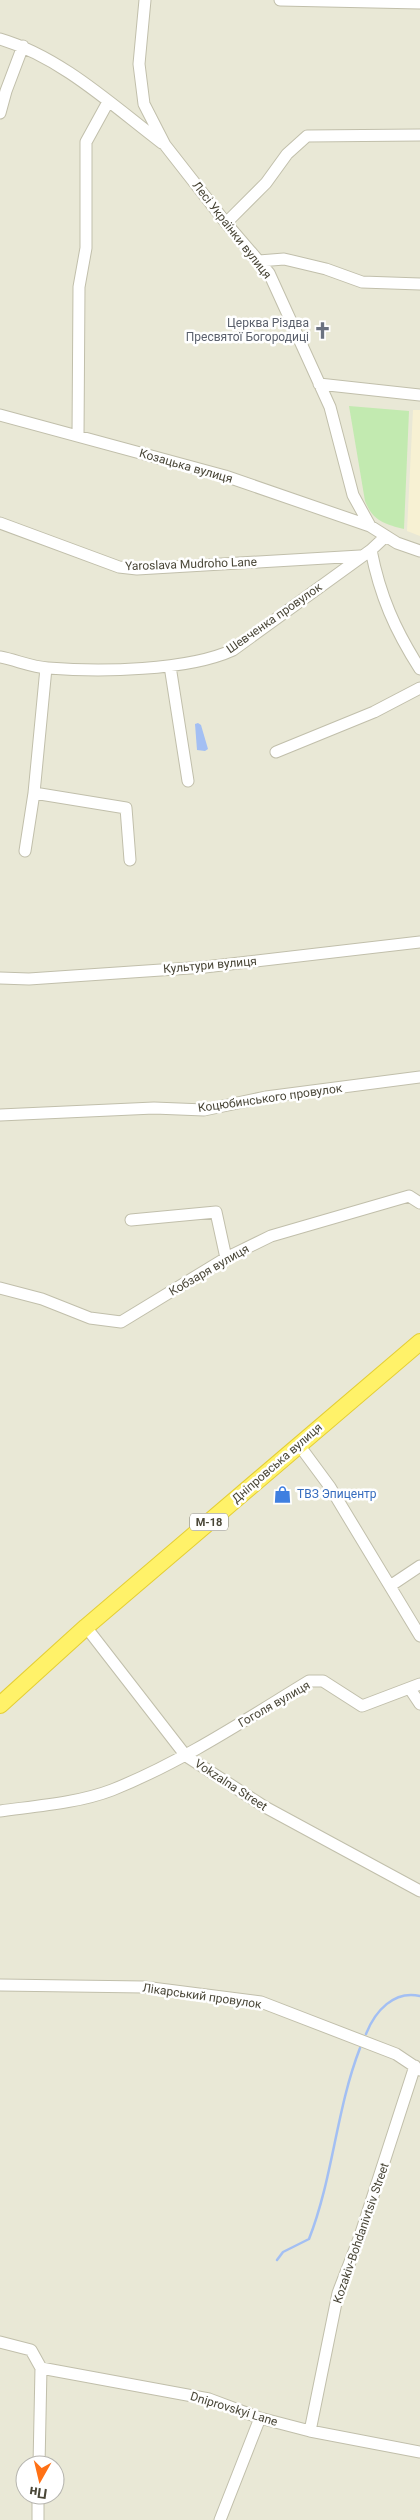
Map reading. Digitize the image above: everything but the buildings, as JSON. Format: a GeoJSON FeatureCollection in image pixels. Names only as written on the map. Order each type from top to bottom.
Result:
{"type":"FeatureCollection","features":[{"type":"Feature","properties":{"kind":"highway","name":"Дніпровська вулиця"},"geometry":{"type":"LineString","coordinates":[[0,1705],[86,1628],[420,1342]]}},
{"type":"Feature","properties":{"kind":"street","name":"Лесі Українки вулиця"},"geometry":{"type":"LineString","coordinates":[[145,0],[139,64],[144,104],[165,145],[268,273],[330,407],[353,495],[370,526],[397,543],[420,551]]}},
{"type":"Feature","properties":{"kind":"street"},"geometry":{"type":"LineString","coordinates":[[280,0],[420,3]]}},
{"type":"Feature","properties":{"kind":"street"},"geometry":{"type":"LineString","coordinates":[[0,39],[23,46],[71,74],[165,145]]}},
{"type":"Feature","properties":{"kind":"street"},"geometry":{"type":"LineString","coordinates":[[0,113],[23,46]]}},
{"type":"Feature","properties":{"kind":"street"},"geometry":{"type":"LineString","coordinates":[[78,436],[79,287],[86,248],[86,142],[108,102]]}},
{"type":"Feature","properties":{"kind":"street"},"geometry":{"type":"LineString","coordinates":[[226,223],[266,183],[287,154],[307,136],[420,135]]}},
{"type":"Feature","properties":{"kind":"street"},"geometry":{"type":"LineString","coordinates":[[259,261],[284,259],[326,268],[362,282],[420,284]]}},
{"type":"Feature","properties":{"kind":"street"},"geometry":{"type":"LineString","coordinates":[[319,384],[420,395]]}},
{"type":"Feature","properties":{"kind":"street","name":"Козацька вулиця"},"geometry":{"type":"LineString","coordinates":[[0,415],[225,476],[370,526]]}},
{"type":"Feature","properties":{"kind":"street","name":"Yaroslava Mudroho Lane"},"geometry":{"type":"LineString","coordinates":[[0,523],[119,567],[137,569],[360,556]]}},
{"type":"Feature","properties":{"kind":"street","name":"Шевченка провулок"},"geometry":{"type":"LineString","coordinates":[[0,656],[46,668],[170,666],[217,657],[233,650],[360,556],[371,550],[386,536]]}},
{"type":"Feature","properties":{"kind":"street"},"geometry":{"type":"LineString","coordinates":[[371,550],[378,584],[401,639],[420,669]]}},
{"type":"Feature","properties":{"kind":"street"},"geometry":{"type":"LineString","coordinates":[[170,666],[188,781]]}},
{"type":"Feature","properties":{"kind":"street"},"geometry":{"type":"LineString","coordinates":[[25,851],[34,793],[46,668]]}},
{"type":"Feature","properties":{"kind":"street"},"geometry":{"type":"LineString","coordinates":[[276,752],[374,712],[420,688]]}},
{"type":"Feature","properties":{"kind":"street"},"geometry":{"type":"LineString","coordinates":[[34,793],[126,808],[130,860]]}},
{"type":"Feature","properties":{"kind":"street","name":"Культури вулиця"},"geometry":{"type":"LineString","coordinates":[[0,978],[29,979],[205,967],[420,942]]}},
{"type":"Feature","properties":{"kind":"street","name":"Коцюбинського провулок"},"geometry":{"type":"LineString","coordinates":[[0,1115],[154,1108],[204,1110],[266,1097],[420,1077]]}},
{"type":"Feature","properties":{"kind":"street","name":"Кобзаря вулиця"},"geometry":{"type":"LineString","coordinates":[[0,1288],[42,1299],[90,1318],[121,1322],[226,1258],[271,1236],[409,1196],[420,1203]]}},
{"type":"Feature","properties":{"kind":"street"},"geometry":{"type":"LineString","coordinates":[[131,1220],[216,1212],[226,1258]]}},
{"type":"Feature","properties":{"kind":"street"},"geometry":{"type":"LineString","coordinates":[[298,1445],[330,1487],[420,1636]]}},
{"type":"Feature","properties":{"kind":"street"},"geometry":{"type":"LineString","coordinates":[[390,1586],[420,1566]]}},
{"type":"Feature","properties":{"kind":"street","name":"Vokzalna Street"},"geometry":{"type":"LineString","coordinates":[[86,1628],[186,1756],[265,1808],[420,1891]]}},
{"type":"Feature","properties":{"kind":"street","name":"Гоголя вулиця"},"geometry":{"type":"LineString","coordinates":[[186,1756],[309,1681],[323,1681],[362,1706],[415,1687]]}},
{"type":"Feature","properties":{"kind":"street"},"geometry":{"type":"LineString","coordinates":[[415,1687],[420,1704]]}},
{"type":"Feature","properties":{"kind":"street"},"geometry":{"type":"LineString","coordinates":[[0,1811],[59,1803],[111,1790],[186,1756]]}},
{"type":"Feature","properties":{"kind":"street","name":"Лікарський провулок"},"geometry":{"type":"LineString","coordinates":[[0,1984],[144,1987],[261,2002],[396,2054],[417,2068]]}},
{"type":"Feature","properties":{"kind":"street","name":"Kozakiv-Bohdanivtsiv Street"},"geometry":{"type":"LineString","coordinates":[[310,2430],[338,2293],[360,2236],[417,2068]]}},
{"type":"Feature","properties":{"kind":"street"},"geometry":{"type":"LineString","coordinates":[[0,2342],[31,2350],[41,2368],[39,2455]]}},
{"type":"Feature","properties":{"kind":"street","name":"Dniprovskyi Lane"},"geometry":{"type":"LineString","coordinates":[[41,2368],[209,2399],[260,2418],[420,2452]]}},
{"type":"Feature","properties":{"kind":"street"},"geometry":{"type":"LineString","coordinates":[[220,2520],[260,2418]]}},
{"type":"Feature","properties":{"kind":"street"},"geometry":{"type":"LineString","coordinates":[[39,2505],[40,2519]]}},
{"type":"Feature","properties":{"kind":"shaded area"},"geometry":{"type":"Polygon","coordinates":[[[0,0],[420,0],[420,2520],[0,2520],[0,0]]]}},
{"type":"Feature","properties":{"kind":"shaded area"},"geometry":{"type":"Polygon","coordinates":[[[413,410],[420,410],[420,536],[407,531],[413,410]]]}},
{"type":"Feature","properties":{"kind":"green space"},"geometry":{"type":"Polygon","coordinates":[[[349,406],[409,411],[404,529],[380,521],[368,508],[365,501],[349,406]]]}},
{"type":"Feature","properties":{"kind":"water"},"geometry":{"type":"Polygon","coordinates":[[[195,724],[201,725],[208,749],[205,751],[197,750],[195,724]]]}},
{"type":"Feature","properties":{"kind":"waterway"},"geometry":{"type":"LineString","coordinates":[[366,2034],[380,2010],[394,1999],[402,1996],[420,1996]]}},
{"type":"Feature","properties":{"kind":"waterway"},"geometry":{"type":"LineString","coordinates":[[277,2260],[283,2252],[309,2239],[324,2192],[345,2095],[360,2048]]}},
{"type":"Feature","properties":{"kind":"place","name":"Церква Різдва Пресвятої Богородиці"},"geometry":{"type":"Point","coordinates":[323,330]}},
{"type":"Feature","properties":{"kind":"place","name":"ТВЗ Эпицентр"},"geometry":{"type":"Point","coordinates":[283,1494]}}]}
